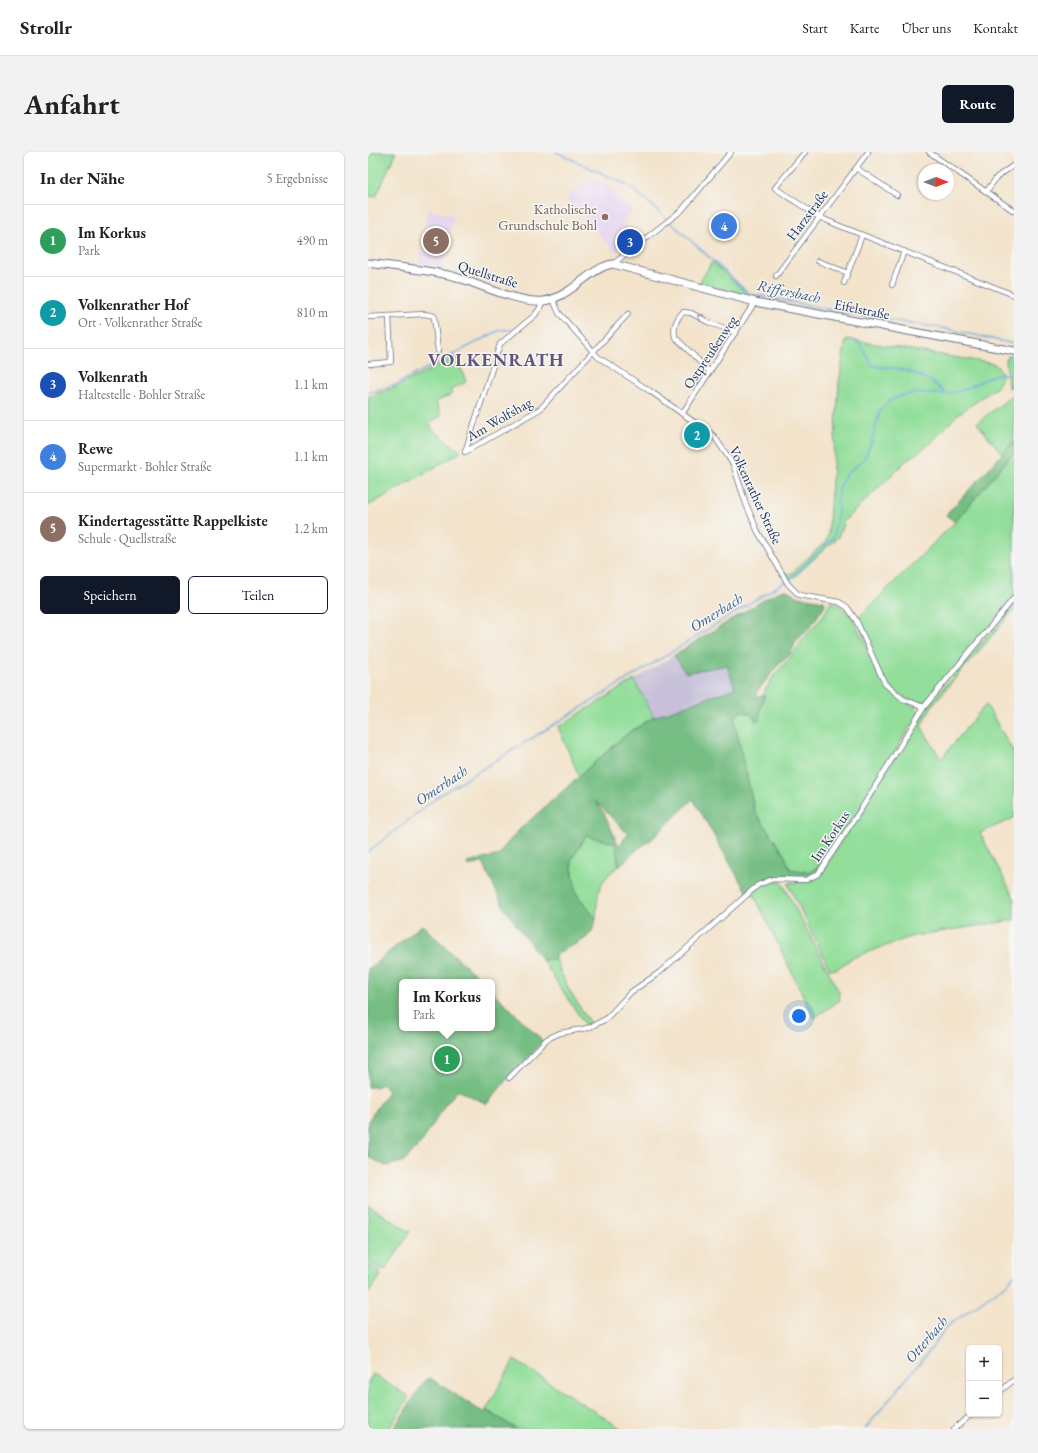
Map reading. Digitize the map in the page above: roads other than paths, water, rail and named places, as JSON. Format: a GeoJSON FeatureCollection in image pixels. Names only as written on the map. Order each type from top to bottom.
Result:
{"type":"FeatureCollection","features":[{"type":"Feature","properties":{"kind":"main road","name":"Quellstraße"},"geometry":{"type":"LineString","coordinates":[[368,263],[451,276],[500,292],[542,301],[553,299],[575,287],[602,268],[613,264]]}},
{"type":"Feature","properties":{"kind":"main road","name":"Eifelstraße"},"geometry":{"type":"LineString","coordinates":[[613,264],[755,302],[1014,351]]}},
{"type":"Feature","properties":{"kind":"street"},"geometry":{"type":"LineString","coordinates":[[613,264],[671,220],[709,180],[731,152]]}},
{"type":"Feature","properties":{"kind":"street"},"geometry":{"type":"LineString","coordinates":[[805,152],[776,188],[819,217],[1014,295]]}},
{"type":"Feature","properties":{"kind":"street","name":"Harzstraße"},"geometry":{"type":"LineString","coordinates":[[776,276],[868,152]]}},
{"type":"Feature","properties":{"kind":"street"},"geometry":{"type":"LineString","coordinates":[[928,152],[1014,211]]}},
{"type":"Feature","properties":{"kind":"street"},"geometry":{"type":"LineString","coordinates":[[986,192],[997,177],[1014,165]]}},
{"type":"Feature","properties":{"kind":"street"},"geometry":{"type":"LineString","coordinates":[[856,168],[897,194]]}},
{"type":"Feature","properties":{"kind":"street"},"geometry":{"type":"LineString","coordinates":[[844,283],[862,235]]}},
{"type":"Feature","properties":{"kind":"street"},"geometry":{"type":"LineString","coordinates":[[892,285],[904,252]]}},
{"type":"Feature","properties":{"kind":"street"},"geometry":{"type":"LineString","coordinates":[[818,262],[848,273]]}},
{"type":"Feature","properties":{"kind":"street","name":"Volkenrather Straße"},"geometry":{"type":"LineString","coordinates":[[553,299],[559,312],[593,353],[714,436],[733,464],[746,504],[758,532],[786,580],[799,595],[839,602],[847,607],[862,632],[885,684],[903,699],[924,707]]}},
{"type":"Feature","properties":{"kind":"street","name":"Am Wolfshag"},"geometry":{"type":"LineString","coordinates":[[542,301],[540,308],[535,315],[500,344],[465,452],[540,409],[593,353]]}},
{"type":"Feature","properties":{"kind":"street","name":"Ostpreußenweg"},"geometry":{"type":"LineString","coordinates":[[682,414],[755,302]]}},
{"type":"Feature","properties":{"kind":"street"},"geometry":{"type":"LineString","coordinates":[[710,372],[675,337],[675,325],[679,316],[683,312],[691,313],[710,323],[736,332]]}},
{"type":"Feature","properties":{"kind":"street"},"geometry":{"type":"LineString","coordinates":[[368,317],[425,314],[434,316],[438,351]]}},
{"type":"Feature","properties":{"kind":"street"},"geometry":{"type":"LineString","coordinates":[[593,353],[628,314]]}},
{"type":"Feature","properties":{"kind":"street"},"geometry":{"type":"LineString","coordinates":[[368,364],[391,362],[389,316]]}},
{"type":"Feature","properties":{"kind":"street","name":"Im Korkus"},"geometry":{"type":"LineString","coordinates":[[509,1078],[547,1039],[560,1033],[588,1028],[606,1019],[631,992],[660,972],[758,885],[773,879],[806,880],[818,874],[863,806],[924,707],[1014,598]]}},
{"type":"Feature","properties":{"kind":"street"},"geometry":{"type":"LineString","coordinates":[[1002,1390],[1014,1380]]}},
{"type":"Feature","properties":{"kind":"street"},"geometry":{"type":"LineString","coordinates":[[954,1429],[968,1417]]}},
{"type":"Feature","properties":{"kind":"waterway","name":"Riffersbach"},"geometry":{"type":"LineString","coordinates":[[556,152],[627,185],[646,200],[750,294],[863,316],[943,328],[1014,344]]}},
{"type":"Feature","properties":{"kind":"waterway"},"geometry":{"type":"LineString","coordinates":[[368,393],[397,384],[500,330],[512,330]]}},
{"type":"Feature","properties":{"kind":"waterway"},"geometry":{"type":"LineString","coordinates":[[853,340],[861,345],[872,365],[912,372],[930,381],[945,394]]}},
{"type":"Feature","properties":{"kind":"waterway","name":"Omerbach"},"geometry":{"type":"LineString","coordinates":[[368,852],[440,795],[791,578],[833,538],[838,513],[837,499],[841,483],[845,476],[864,459],[872,441],[880,411],[889,401],[903,395],[919,393],[945,394],[961,391],[994,375],[1014,373]]}},
{"type":"Feature","properties":{"kind":"waterway","name":"Otterbach"},"geometry":{"type":"LineString","coordinates":[[865,1429],[931,1349],[946,1327],[1009,1282],[1014,1275]]}},
{"type":"Feature","properties":{"kind":"place","name":"Katholische Grundschule Bohl"},"geometry":{"type":"Point","coordinates":[605,217]}},
{"type":"Feature","properties":{"kind":"place","name":"Rewe"},"geometry":{"type":"Point","coordinates":[724,226]}},
{"type":"Feature","properties":{"kind":"place","name":"Kindertagesstätte Rappelkiste"},"geometry":{"type":"Point","coordinates":[436,241]}},
{"type":"Feature","properties":{"kind":"place","name":"Volkenrath"},"geometry":{"type":"Point","coordinates":[630,242]}},
{"type":"Feature","properties":{"kind":"place","name":"Volkenrather Hof"},"geometry":{"type":"Point","coordinates":[697,435]}},
{"type":"Feature","properties":{"kind":"place","name":"Im Korkus"},"geometry":{"type":"Point","coordinates":[447,1059]}},
{"type":"Feature","properties":{"kind":"district","name":"VOLKENRATH"},"geometry":{"type":"Point","coordinates":[496,359]}}]}
